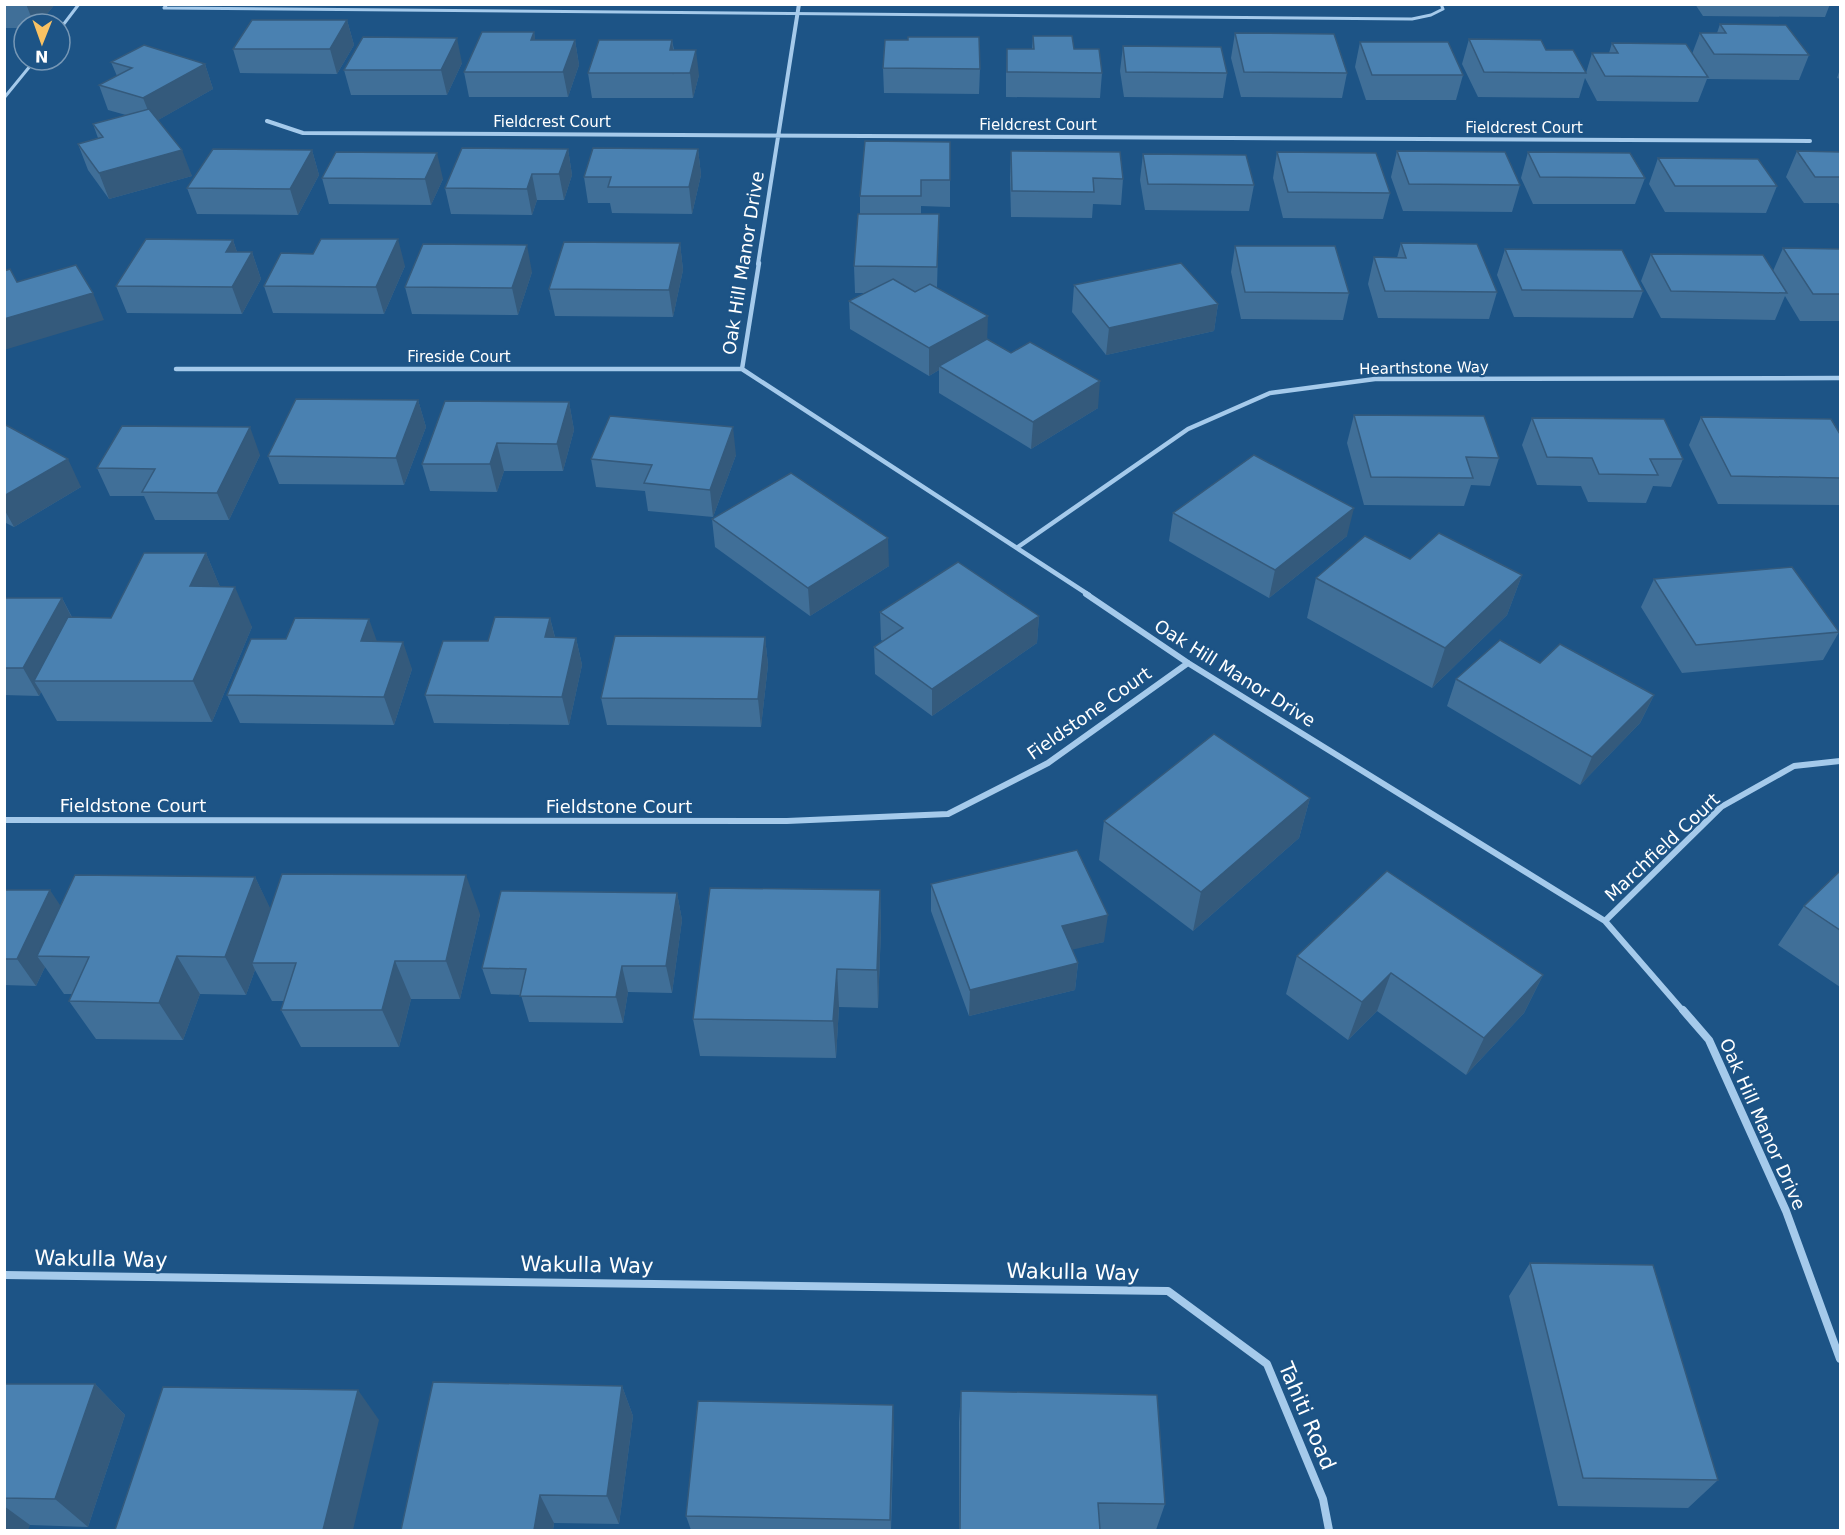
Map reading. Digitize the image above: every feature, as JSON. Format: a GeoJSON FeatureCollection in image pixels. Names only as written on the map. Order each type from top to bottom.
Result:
{"type":"FeatureCollection","features":[{"type":"Feature","properties":{"kind":"street","name":"Oak Hill Manor Drive"},"geometry":{"type":"LineString","coordinates":[[799,4],[742,369],[1018,547],[1188,663],[1605,921],[1709,1040],[1786,1211],[1840,1359]]}},
{"type":"Feature","properties":{"kind":"street","name":"Fieldcrest Court"},"geometry":{"type":"LineString","coordinates":[[267,121],[303,134],[1810,141]]}},
{"type":"Feature","properties":{"kind":"street","name":"Fireside Court"},"geometry":{"type":"LineString","coordinates":[[176,369],[742,369]]}},
{"type":"Feature","properties":{"kind":"street","name":"Hearthstone Way"},"geometry":{"type":"LineString","coordinates":[[1018,547],[1188,429],[1270,393],[1376,379],[1840,378]]}},
{"type":"Feature","properties":{"kind":"street","name":"Fieldstone Court"},"geometry":{"type":"LineString","coordinates":[[4,820],[787,821],[948,814],[1048,763],[1188,663]]}},
{"type":"Feature","properties":{"kind":"street","name":"Marchfield Court"},"geometry":{"type":"LineString","coordinates":[[1605,921],[1721,807],[1794,766],[1840,761]]}},
{"type":"Feature","properties":{"kind":"street","name":"Wakulla Way"},"geometry":{"type":"LineString","coordinates":[[4,1275],[1168,1291]]}},
{"type":"Feature","properties":{"kind":"street","name":"Tahiti Road"},"geometry":{"type":"LineString","coordinates":[[1168,1291],[1267,1364],[1323,1499],[1329,1530]]}},
{"type":"Feature","properties":{"kind":"lane"},"geometry":{"type":"LineString","coordinates":[[167,4],[164,8],[717,11],[1412,19],[1431,15],[1443,9],[1441,4]]}},
{"type":"Feature","properties":{"kind":"lane"},"geometry":{"type":"LineString","coordinates":[[717,11],[718,4]]}},
{"type":"Feature","properties":{"kind":"lane"},"geometry":{"type":"LineString","coordinates":[[4,98],[25,72]]}},
{"type":"Feature","properties":{"kind":"building"},"geometry":{"type":"Polygon","coordinates":[[[252,20],[347,20],[330,49],[233,49],[252,20]]]}},
{"type":"Feature","properties":{"kind":"building"},"geometry":{"type":"Polygon","coordinates":[[[1720,24],[1786,25],[1809,55],[1714,54],[1700,33],[1726,33],[1720,24]]]}},
{"type":"Feature","properties":{"kind":"building"},"geometry":{"type":"Polygon","coordinates":[[[482,32],[534,32],[531,40],[575,40],[563,72],[464,72],[482,32]]]}},
{"type":"Feature","properties":{"kind":"building"},"geometry":{"type":"Polygon","coordinates":[[[1235,33],[1334,34],[1347,73],[1244,72],[1235,33]]]}},
{"type":"Feature","properties":{"kind":"building"},"geometry":{"type":"Polygon","coordinates":[[[1033,36],[1072,36],[1074,49],[1099,49],[1102,73],[1007,72],[1007,49],[1034,49],[1033,36]]]}},
{"type":"Feature","properties":{"kind":"building"},"geometry":{"type":"Polygon","coordinates":[[[363,37],[457,38],[441,70],[344,70],[363,37]]]}},
{"type":"Feature","properties":{"kind":"building"},"geometry":{"type":"Polygon","coordinates":[[[908,37],[979,37],[980,69],[883,68],[885,40],[908,40],[908,37]]]}},
{"type":"Feature","properties":{"kind":"building"},"geometry":{"type":"Polygon","coordinates":[[[1469,39],[1541,40],[1546,50],[1573,50],[1586,73],[1484,72],[1469,39]]]}},
{"type":"Feature","properties":{"kind":"building"},"geometry":{"type":"Polygon","coordinates":[[[599,40],[672,40],[670,50],[696,50],[690,73],[588,73],[599,40]]]}},
{"type":"Feature","properties":{"kind":"building"},"geometry":{"type":"Polygon","coordinates":[[[1360,42],[1448,42],[1463,75],[1372,75],[1360,42]]]}},
{"type":"Feature","properties":{"kind":"building"},"geometry":{"type":"Polygon","coordinates":[[[1612,43],[1686,44],[1708,77],[1605,76],[1592,53],[1618,53],[1612,43]]]}},
{"type":"Feature","properties":{"kind":"building"},"geometry":{"type":"Polygon","coordinates":[[[144,45],[205,64],[143,98],[99,85],[132,68],[111,62],[144,45]]]}},
{"type":"Feature","properties":{"kind":"building"},"geometry":{"type":"Polygon","coordinates":[[[1123,46],[1221,47],[1227,73],[1126,72],[1123,46]]]}},
{"type":"Feature","properties":{"kind":"building"},"geometry":{"type":"Polygon","coordinates":[[[149,109],[182,150],[99,173],[78,144],[103,137],[93,124],[149,109]]]}},
{"type":"Feature","properties":{"kind":"building"},"geometry":{"type":"Polygon","coordinates":[[[865,141],[950,142],[950,180],[921,180],[921,196],[860,196],[865,141]]]}},
{"type":"Feature","properties":{"kind":"building"},"geometry":{"type":"Polygon","coordinates":[[[462,148],[568,149],[559,174],[532,174],[527,189],[445,188],[462,148]]]}},
{"type":"Feature","properties":{"kind":"building"},"geometry":{"type":"Polygon","coordinates":[[[593,148],[698,149],[689,187],[608,187],[611,177],[584,177],[593,148]]]}},
{"type":"Feature","properties":{"kind":"building"},"geometry":{"type":"Polygon","coordinates":[[[213,149],[312,150],[290,189],[187,188],[213,149]]]}},
{"type":"Feature","properties":{"kind":"building"},"geometry":{"type":"Polygon","coordinates":[[[1011,151],[1120,152],[1123,179],[1093,178],[1094,192],[1012,191],[1011,151]]]}},
{"type":"Feature","properties":{"kind":"building"},"geometry":{"type":"Polygon","coordinates":[[[1397,151],[1505,152],[1520,185],[1409,184],[1397,151]]]}},
{"type":"Feature","properties":{"kind":"building"},"geometry":{"type":"Polygon","coordinates":[[[1797,151],[1840,152],[1840,177],[1815,177],[1797,151]]]}},
{"type":"Feature","properties":{"kind":"building"},"geometry":{"type":"Polygon","coordinates":[[[336,152],[437,153],[425,179],[322,178],[336,152]]]}},
{"type":"Feature","properties":{"kind":"building"},"geometry":{"type":"Polygon","coordinates":[[[1277,152],[1376,153],[1390,193],[1288,192],[1277,152]]]}},
{"type":"Feature","properties":{"kind":"building"},"geometry":{"type":"Polygon","coordinates":[[[1528,152],[1630,153],[1645,178],[1540,177],[1528,152]]]}},
{"type":"Feature","properties":{"kind":"building"},"geometry":{"type":"Polygon","coordinates":[[[1143,154],[1246,155],[1254,185],[1148,184],[1143,154]]]}},
{"type":"Feature","properties":{"kind":"building"},"geometry":{"type":"Polygon","coordinates":[[[1658,158],[1758,159],[1777,186],[1675,186],[1658,158]]]}},
{"type":"Feature","properties":{"kind":"building"},"geometry":{"type":"Polygon","coordinates":[[[858,214],[939,214],[937,267],[854,266],[858,214]]]}},
{"type":"Feature","properties":{"kind":"building"},"geometry":{"type":"Polygon","coordinates":[[[146,239],[233,240],[226,252],[252,252],[232,287],[116,286],[146,239]]]}},
{"type":"Feature","properties":{"kind":"building"},"geometry":{"type":"Polygon","coordinates":[[[321,239],[398,239],[376,287],[264,286],[281,253],[313,254],[321,239]]]}},
{"type":"Feature","properties":{"kind":"building"},"geometry":{"type":"Polygon","coordinates":[[[564,242],[680,243],[669,290],[549,289],[564,242]]]}},
{"type":"Feature","properties":{"kind":"building"},"geometry":{"type":"Polygon","coordinates":[[[1401,243],[1477,244],[1497,292],[1385,291],[1374,257],[1406,258],[1401,243]]]}},
{"type":"Feature","properties":{"kind":"building"},"geometry":{"type":"Polygon","coordinates":[[[423,244],[527,245],[512,288],[405,287],[423,244]]]}},
{"type":"Feature","properties":{"kind":"building"},"geometry":{"type":"Polygon","coordinates":[[[1235,246],[1335,246],[1349,293],[1245,292],[1235,246]]]}},
{"type":"Feature","properties":{"kind":"building"},"geometry":{"type":"Polygon","coordinates":[[[1783,248],[1840,249],[1840,294],[1813,294],[1783,248]]]}},
{"type":"Feature","properties":{"kind":"building"},"geometry":{"type":"Polygon","coordinates":[[[1505,249],[1622,250],[1643,291],[1522,290],[1505,249]]]}},
{"type":"Feature","properties":{"kind":"building"},"geometry":{"type":"Polygon","coordinates":[[[1651,254],[1763,255],[1787,293],[1671,291],[1651,254]]]}},
{"type":"Feature","properties":{"kind":"building"},"geometry":{"type":"Polygon","coordinates":[[[1181,263],[1218,304],[1109,328],[1074,285],[1181,263]]]}},
{"type":"Feature","properties":{"kind":"building"},"geometry":{"type":"Polygon","coordinates":[[[76,265],[93,293],[4,319],[4,271],[10,269],[17,282],[76,265]]]}},
{"type":"Feature","properties":{"kind":"building"},"geometry":{"type":"Polygon","coordinates":[[[893,279],[915,292],[930,284],[988,316],[929,348],[849,301],[893,279]]]}},
{"type":"Feature","properties":{"kind":"building"},"geometry":{"type":"Polygon","coordinates":[[[987,339],[1011,353],[1030,342],[1100,381],[1033,422],[939,366],[987,339]]]}},
{"type":"Feature","properties":{"kind":"building"},"geometry":{"type":"Polygon","coordinates":[[[296,399],[418,400],[396,458],[268,456],[296,399]]]}},
{"type":"Feature","properties":{"kind":"building"},"geometry":{"type":"Polygon","coordinates":[[[445,401],[569,402],[557,444],[497,443],[490,464],[422,464],[445,401]]]}},
{"type":"Feature","properties":{"kind":"building"},"geometry":{"type":"Polygon","coordinates":[[[1354,415],[1484,416],[1499,458],[1466,457],[1473,478],[1371,477],[1354,415]]]}},
{"type":"Feature","properties":{"kind":"building"},"geometry":{"type":"Polygon","coordinates":[[[610,416],[733,427],[710,490],[644,483],[652,465],[591,459],[610,416]]]}},
{"type":"Feature","properties":{"kind":"building"},"geometry":{"type":"Polygon","coordinates":[[[1701,417],[1831,419],[1840,434],[1840,478],[1731,476],[1701,417]]]}},
{"type":"Feature","properties":{"kind":"building"},"geometry":{"type":"Polygon","coordinates":[[[1532,418],[1664,419],[1683,459],[1650,459],[1658,475],[1599,474],[1592,458],[1547,457],[1532,418]]]}},
{"type":"Feature","properties":{"kind":"building"},"geometry":{"type":"Polygon","coordinates":[[[4,424],[68,459],[4,496],[4,424]]]}},
{"type":"Feature","properties":{"kind":"building"},"geometry":{"type":"Polygon","coordinates":[[[122,426],[250,427],[217,493],[142,492],[155,469],[97,468],[122,426]]]}},
{"type":"Feature","properties":{"kind":"building"},"geometry":{"type":"Polygon","coordinates":[[[1254,455],[1354,508],[1275,570],[1173,513],[1254,455]]]}},
{"type":"Feature","properties":{"kind":"building"},"geometry":{"type":"Polygon","coordinates":[[[791,473],[888,538],[808,588],[712,519],[791,473]]]}},
{"type":"Feature","properties":{"kind":"building"},"geometry":{"type":"Polygon","coordinates":[[[1439,533],[1522,575],[1445,648],[1316,578],[1365,536],[1410,559],[1439,533]]]}},
{"type":"Feature","properties":{"kind":"building"},"geometry":{"type":"Polygon","coordinates":[[[144,553],[206,553],[190,586],[235,587],[193,681],[34,681],[68,617],[111,618],[144,553]]]}},
{"type":"Feature","properties":{"kind":"building"},"geometry":{"type":"Polygon","coordinates":[[[958,562],[1039,616],[932,689],[874,647],[903,628],[880,612],[958,562]]]}},
{"type":"Feature","properties":{"kind":"building"},"geometry":{"type":"Polygon","coordinates":[[[1792,567],[1839,632],[1696,645],[1654,579],[1792,567]]]}},
{"type":"Feature","properties":{"kind":"building"},"geometry":{"type":"Polygon","coordinates":[[[4,598],[62,598],[23,668],[4,668],[4,598]]]}},
{"type":"Feature","properties":{"kind":"building"},"geometry":{"type":"Polygon","coordinates":[[[495,617],[550,618],[545,637],[576,638],[562,697],[425,695],[443,641],[488,641],[495,617]]]}},
{"type":"Feature","properties":{"kind":"building"},"geometry":{"type":"Polygon","coordinates":[[[295,618],[369,619],[361,641],[403,642],[384,697],[227,695],[251,639],[286,639],[295,618]]]}},
{"type":"Feature","properties":{"kind":"building"},"geometry":{"type":"Polygon","coordinates":[[[615,636],[765,637],[758,699],[601,698],[615,636]]]}},
{"type":"Feature","properties":{"kind":"building"},"geometry":{"type":"Polygon","coordinates":[[[1500,640],[1540,663],[1560,644],[1654,695],[1592,757],[1456,679],[1500,640]]]}},
{"type":"Feature","properties":{"kind":"building"},"geometry":{"type":"Polygon","coordinates":[[[1214,734],[1310,798],[1201,892],[1104,821],[1214,734]]]}},
{"type":"Feature","properties":{"kind":"building"},"geometry":{"type":"Polygon","coordinates":[[[1077,850],[1108,915],[1062,926],[1078,963],[970,990],[931,884],[1077,850]]]}},
{"type":"Feature","properties":{"kind":"building"},"geometry":{"type":"Polygon","coordinates":[[[1387,871],[1543,975],[1484,1038],[1391,973],[1362,1002],[1297,956],[1387,871]]]}},
{"type":"Feature","properties":{"kind":"building"},"geometry":{"type":"Polygon","coordinates":[[[1840,871],[1840,930],[1804,906],[1840,871]]]}},
{"type":"Feature","properties":{"kind":"building"},"geometry":{"type":"Polygon","coordinates":[[[282,874],[466,875],[446,961],[395,961],[382,1010],[281,1010],[296,963],[252,963],[282,874]]]}},
{"type":"Feature","properties":{"kind":"building"},"geometry":{"type":"Polygon","coordinates":[[[75,875],[255,877],[225,957],[177,956],[159,1003],[69,1001],[89,957],[37,956],[75,875]]]}},
{"type":"Feature","properties":{"kind":"building"},"geometry":{"type":"Polygon","coordinates":[[[710,888],[880,890],[877,970],[837,969],[833,1021],[693,1019],[710,888]]]}},
{"type":"Feature","properties":{"kind":"building"},"geometry":{"type":"Polygon","coordinates":[[[4,890],[50,890],[17,959],[4,959],[4,890]]]}},
{"type":"Feature","properties":{"kind":"building"},"geometry":{"type":"Polygon","coordinates":[[[501,891],[677,893],[666,966],[622,966],[616,997],[520,996],[526,969],[482,968],[501,891]]]}},
{"type":"Feature","properties":{"kind":"building"},"geometry":{"type":"Polygon","coordinates":[[[1530,1263],[1653,1265],[1718,1480],[1583,1478],[1530,1263]]]}},
{"type":"Feature","properties":{"kind":"building"},"geometry":{"type":"Polygon","coordinates":[[[433,1382],[622,1386],[607,1496],[540,1495],[534,1530],[401,1530],[433,1382]]]}},
{"type":"Feature","properties":{"kind":"building"},"geometry":{"type":"Polygon","coordinates":[[[4,1384],[95,1384],[55,1499],[4,1498],[4,1384]]]}},
{"type":"Feature","properties":{"kind":"building"},"geometry":{"type":"Polygon","coordinates":[[[163,1387],[358,1390],[323,1530],[115,1530],[163,1387]]]}},
{"type":"Feature","properties":{"kind":"building"},"geometry":{"type":"Polygon","coordinates":[[[961,1391],[1157,1395],[1165,1504],[1098,1503],[1100,1530],[960,1530],[961,1391]]]}},
{"type":"Feature","properties":{"kind":"building"},"geometry":{"type":"Polygon","coordinates":[[[698,1401],[893,1405],[890,1520],[686,1516],[698,1401]]]}}]}
